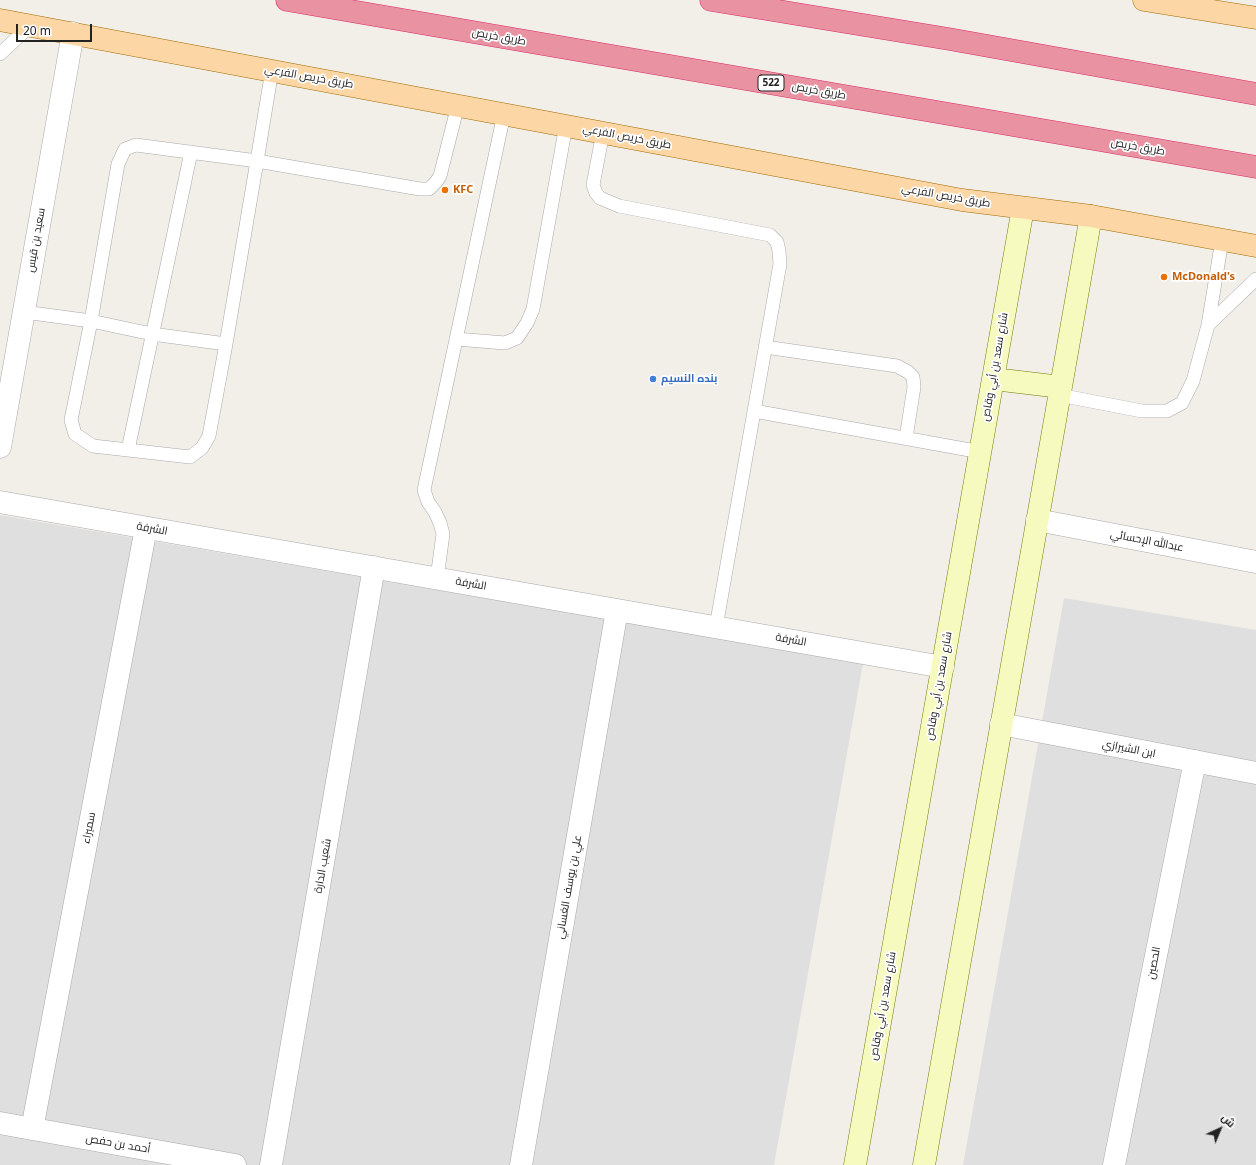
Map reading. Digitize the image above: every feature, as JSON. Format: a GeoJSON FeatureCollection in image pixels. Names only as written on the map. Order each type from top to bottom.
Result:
{"type":"FeatureCollection","features":[{"type":"Feature","properties":{"kind":"highway","name":"طريق خريص"},"geometry":{"type":"LineString","coordinates":[[287,0],[1256,167]]}},
{"type":"Feature","properties":{"kind":"highway"},"geometry":{"type":"LineString","coordinates":[[711,0],[949,39],[1256,94]]}},
{"type":"Feature","properties":{"kind":"main road"},"geometry":{"type":"LineString","coordinates":[[1154,1],[1217,6],[1256,18]]}},
{"type":"Feature","properties":{"kind":"main road","name":"طريق خريص الفرعي"},"geometry":{"type":"LineString","coordinates":[[0,20],[962,200],[1091,216],[1256,246]]}},
{"type":"Feature","properties":{"kind":"main road","name":"شارع سعد بن أبي وقاص"},"geometry":{"type":"LineString","coordinates":[[855,1165],[1023,208]]}},
{"type":"Feature","properties":{"kind":"main road"},"geometry":{"type":"LineString","coordinates":[[924,1165],[1091,216]]}},
{"type":"Feature","properties":{"kind":"main road"},"geometry":{"type":"LineString","coordinates":[[994,379],[1060,391]]}},
{"type":"Feature","properties":{"kind":"street","name":"سعيد بن قيس"},"geometry":{"type":"LineString","coordinates":[[0,447],[73,33]]}},
{"type":"Feature","properties":{"kind":"street","name":"الشرفة"},"geometry":{"type":"LineString","coordinates":[[0,502],[943,667]]}},
{"type":"Feature","properties":{"kind":"street","name":"عبدالله الإحسائي"},"geometry":{"type":"LineString","coordinates":[[1037,520],[1256,562]]}},
{"type":"Feature","properties":{"kind":"street","name":"سميراء"},"geometry":{"type":"LineString","coordinates":[[32,1128],[146,528]]}},
{"type":"Feature","properties":{"kind":"street","name":"شعيب الدارة"},"geometry":{"type":"LineString","coordinates":[[271,1165],[374,568]]}},
{"type":"Feature","properties":{"kind":"street","name":"علي بن يوسف الغساني"},"geometry":{"type":"LineString","coordinates":[[521,1165],[617,610]]}},
{"type":"Feature","properties":{"kind":"street","name":"ابن الشيرازي"},"geometry":{"type":"LineString","coordinates":[[1002,724],[1256,773]]}},
{"type":"Feature","properties":{"kind":"street","name":"الحصين"},"geometry":{"type":"LineString","coordinates":[[1114,1165],[1195,761]]}},
{"type":"Feature","properties":{"kind":"street","name":"أحمد بن حفص"},"geometry":{"type":"LineString","coordinates":[[0,1123],[235,1165]]}},
{"type":"Feature","properties":{"kind":"lane"},"geometry":{"type":"LineString","coordinates":[[0,54],[31,26]]}},
{"type":"Feature","properties":{"kind":"lane"},"geometry":{"type":"LineString","coordinates":[[272,70],[257,161],[226,344],[209,436],[202,448],[190,457],[93,446],[76,434],[71,420],[91,321],[118,164],[124,149],[136,145],[191,152],[257,161],[420,189],[430,189],[440,176],[458,105]]}},
{"type":"Feature","properties":{"kind":"lane"},"geometry":{"type":"LineString","coordinates":[[437,578],[443,534],[440,523],[428,502],[424,490],[504,114]]}},
{"type":"Feature","properties":{"kind":"lane"},"geometry":{"type":"LineString","coordinates":[[456,339],[505,343],[517,338],[527,323],[533,309],[566,125]]}},
{"type":"Feature","properties":{"kind":"lane"},"geometry":{"type":"LineString","coordinates":[[603,132],[593,186],[600,198],[618,206],[770,235],[777,242],[780,264],[716,627]]}},
{"type":"Feature","properties":{"kind":"lane"},"geometry":{"type":"LineString","coordinates":[[128,450],[191,152]]}},
{"type":"Feature","properties":{"kind":"lane"},"geometry":{"type":"LineString","coordinates":[[1060,391],[1142,411],[1167,411],[1182,403],[1193,381],[1208,325],[1222,240]]}},
{"type":"Feature","properties":{"kind":"lane"},"geometry":{"type":"LineString","coordinates":[[1208,325],[1256,279]]}},
{"type":"Feature","properties":{"kind":"lane"},"geometry":{"type":"LineString","coordinates":[[24,312],[91,321],[152,334],[226,344]]}},
{"type":"Feature","properties":{"kind":"lane"},"geometry":{"type":"LineString","coordinates":[[765,347],[897,366],[908,372],[913,377],[914,387],[906,438]]}},
{"type":"Feature","properties":{"kind":"lane"},"geometry":{"type":"LineString","coordinates":[[754,411],[980,452]]}},
{"type":"Feature","properties":{"kind":"shaded area"},"geometry":{"type":"Polygon","coordinates":[[[0,515],[863,663],[774,1165],[0,1165],[0,515]]]}},
{"type":"Feature","properties":{"kind":"shaded area"},"geometry":{"type":"Polygon","coordinates":[[[1064,598],[1256,630],[1256,1165],[963,1165],[1064,598]]]}},
{"type":"Feature","properties":{"kind":"place","name":"KFC"},"geometry":{"type":"Point","coordinates":[445,190]}},
{"type":"Feature","properties":{"kind":"place","name":"McDonald's"},"geometry":{"type":"Point","coordinates":[1164,277]}},
{"type":"Feature","properties":{"kind":"place","name":"بنده النسيم"},"geometry":{"type":"Point","coordinates":[653,379]}}]}
